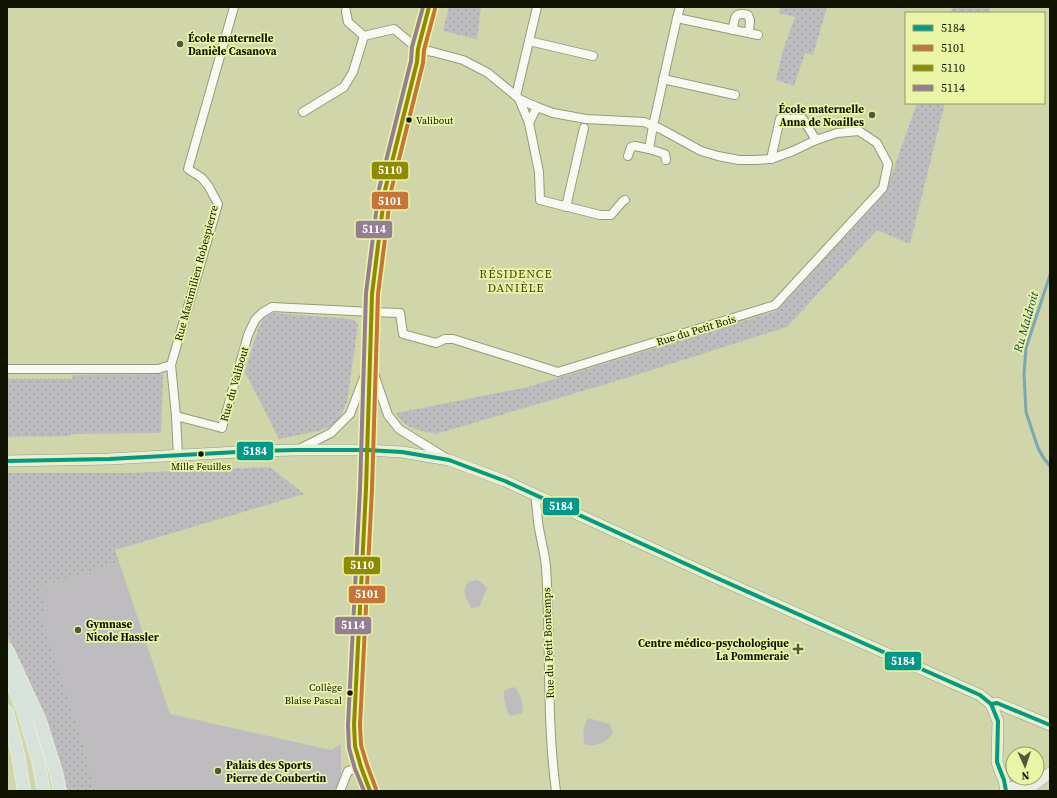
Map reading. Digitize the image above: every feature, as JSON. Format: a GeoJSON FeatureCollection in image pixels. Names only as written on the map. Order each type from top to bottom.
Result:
{"type":"FeatureCollection","features":[{"type":"Feature","properties":{"kind":"main road"},"geometry":{"type":"LineString","coordinates":[[7,650],[40,721],[56,772],[60,791]]}},
{"type":"Feature","properties":{"kind":"main road"},"geometry":{"type":"LineString","coordinates":[[7,669],[24,713],[38,760],[44,791]]}},
{"type":"Feature","properties":{"kind":"main road"},"geometry":{"type":"LineString","coordinates":[[7,687],[17,713],[31,760],[37,791]]}},
{"type":"Feature","properties":{"kind":"main road"},"geometry":{"type":"LineString","coordinates":[[7,712],[18,754],[24,790]]}},
{"type":"Feature","properties":{"kind":"street","name":"Rue Maximilien Robespierre"},"geometry":{"type":"LineString","coordinates":[[171,365],[218,204],[209,187],[202,178],[188,169],[234,7]]}},
{"type":"Feature","properties":{"kind":"street"},"geometry":{"type":"LineString","coordinates":[[370,791],[361,767],[356,746],[354,724],[367,450],[372,294],[385,190],[429,7]]}},
{"type":"Feature","properties":{"kind":"street"},"geometry":{"type":"LineString","coordinates":[[537,7],[517,97],[529,123],[539,172],[540,200],[600,215],[611,214],[625,200]]}},
{"type":"Feature","properties":{"kind":"street"},"geometry":{"type":"LineString","coordinates":[[648,149],[680,7]]}},
{"type":"Feature","properties":{"kind":"street"},"geometry":{"type":"LineString","coordinates":[[346,11],[348,22],[364,36]]}},
{"type":"Feature","properties":{"kind":"street"},"geometry":{"type":"LineString","coordinates":[[733,30],[734,19],[737,15],[748,15],[750,20],[749,33]]}},
{"type":"Feature","properties":{"kind":"street"},"geometry":{"type":"LineString","coordinates":[[677,18],[758,35]]}},
{"type":"Feature","properties":{"kind":"street"},"geometry":{"type":"LineString","coordinates":[[364,36],[394,29],[418,49]]}},
{"type":"Feature","properties":{"kind":"street"},"geometry":{"type":"LineString","coordinates":[[303,112],[344,87],[353,72],[364,36]]}},
{"type":"Feature","properties":{"kind":"street"},"geometry":{"type":"LineString","coordinates":[[529,42],[594,56]]}},
{"type":"Feature","properties":{"kind":"street","name":"Rue du Petit Bois"},"geometry":{"type":"LineString","coordinates":[[372,312],[400,313],[403,334],[436,343],[445,339],[453,339],[558,372],[775,305],[883,188],[888,164],[877,143],[859,131],[837,133],[771,159],[739,160],[718,156],[694,147],[661,129],[644,122],[586,119],[553,113],[517,97],[488,73],[463,60],[418,49]]}},
{"type":"Feature","properties":{"kind":"street"},"geometry":{"type":"LineString","coordinates":[[663,79],[735,95]]}},
{"type":"Feature","properties":{"kind":"street"},"geometry":{"type":"LineString","coordinates":[[529,123],[537,107]]}},
{"type":"Feature","properties":{"kind":"street"},"geometry":{"type":"LineString","coordinates":[[771,159],[780,119],[803,119],[816,140]]}},
{"type":"Feature","properties":{"kind":"street"},"geometry":{"type":"LineString","coordinates":[[566,207],[584,128]]}},
{"type":"Feature","properties":{"kind":"street"},"geometry":{"type":"LineString","coordinates":[[628,156],[631,146],[635,146],[666,154],[666,160]]}},
{"type":"Feature","properties":{"kind":"street","name":"Rue du Valibout"},"geometry":{"type":"LineString","coordinates":[[176,416],[222,428],[248,335],[255,320],[262,313],[272,307],[372,312]]}},
{"type":"Feature","properties":{"kind":"street"},"geometry":{"type":"LineString","coordinates":[[296,450],[332,433],[350,414],[370,364]]}},
{"type":"Feature","properties":{"kind":"street"},"geometry":{"type":"LineString","coordinates":[[370,364],[388,415],[399,429],[449,460]]}},
{"type":"Feature","properties":{"kind":"street"},"geometry":{"type":"LineString","coordinates":[[7,369],[158,369],[171,365],[178,456]]}},
{"type":"Feature","properties":{"kind":"street"},"geometry":{"type":"LineString","coordinates":[[7,461],[110,459],[296,450],[367,450],[402,452],[449,460],[505,481],[980,695],[991,704],[998,721],[997,762],[1008,787],[1020,787],[1027,791],[1050,773]]}},
{"type":"Feature","properties":{"kind":"street","name":"Rue du Petit Bontemps"},"geometry":{"type":"LineString","coordinates":[[535,495],[546,565],[552,758],[556,791]]}},
{"type":"Feature","properties":{"kind":"street"},"geometry":{"type":"LineString","coordinates":[[991,704],[997,703],[1050,725]]}},
{"type":"Feature","properties":{"kind":"street"},"geometry":{"type":"LineString","coordinates":[[340,791],[348,771],[361,767]]}},
{"type":"Feature","properties":{"kind":"shaded area"},"geometry":{"type":"Polygon","coordinates":[[[449,7],[481,7],[477,39],[443,31],[449,7]]]}},
{"type":"Feature","properties":{"kind":"shaded area"},"geometry":{"type":"Polygon","coordinates":[[[780,7],[827,7],[813,55],[805,53],[794,86],[776,80],[783,50],[795,17],[779,13],[780,7]]]}},
{"type":"Feature","properties":{"kind":"shaded area"},"geometry":{"type":"Polygon","coordinates":[[[953,7],[990,7],[990,12],[950,12],[953,7]]]}},
{"type":"Feature","properties":{"kind":"shaded area"},"geometry":{"type":"Polygon","coordinates":[[[917,104],[945,104],[910,244],[877,230],[787,327],[620,380],[436,434],[408,426],[396,413],[528,387],[776,311],[880,199],[887,188],[917,104]]]}},
{"type":"Feature","properties":{"kind":"shaded area"},"geometry":{"type":"Polygon","coordinates":[[[273,313],[351,319],[358,325],[347,402],[339,419],[329,427],[318,431],[279,439],[245,372],[259,326],[265,317],[273,313]]]}},
{"type":"Feature","properties":{"kind":"shaded area"},"geometry":{"type":"Polygon","coordinates":[[[163,374],[161,433],[71,434],[71,436],[7,437],[7,379],[72,379],[73,375],[163,374]]]}},
{"type":"Feature","properties":{"kind":"shaded area"},"geometry":{"type":"Polygon","coordinates":[[[270,467],[304,494],[115,550],[119,562],[40,587],[96,791],[65,791],[44,718],[7,634],[7,473],[128,473],[270,467]]]}},
{"type":"Feature","properties":{"kind":"shaded area"},"geometry":{"type":"Polygon","coordinates":[[[119,562],[170,714],[331,750],[341,744],[341,775],[335,791],[96,791],[82,742],[40,613],[45,612],[40,587],[119,562]]]}},
{"type":"Feature","properties":{"kind":"shaded area"},"geometry":{"type":"Polygon","coordinates":[[[477,580],[487,588],[479,607],[471,608],[465,595],[465,589],[468,582],[477,580]]]}},
{"type":"Feature","properties":{"kind":"shaded area"},"geometry":{"type":"Polygon","coordinates":[[[515,687],[521,699],[522,713],[510,716],[505,703],[504,692],[505,690],[515,687]]]}},
{"type":"Feature","properties":{"kind":"shaded area"},"geometry":{"type":"Polygon","coordinates":[[[588,718],[610,724],[613,732],[607,740],[597,744],[584,744],[584,730],[588,718]]]}},
{"type":"Feature","properties":{"kind":"waterway","name":"Ru Maldroit"},"geometry":{"type":"LineString","coordinates":[[1050,275],[1026,348],[1024,374],[1026,412],[1038,448],[1050,466]]}},
{"type":"Feature","properties":{"kind":"transit line","name":"5114"},"geometry":{"type":"LineString","coordinates":[[364,791],[355,769],[349,748],[348,725],[360,489],[366,293],[379,189],[411,61],[412,47],[423,7]]}},
{"type":"Feature","properties":{"kind":"transit line","name":"5110"},"geometry":{"type":"LineString","coordinates":[[370,791],[355,746],[354,725],[366,489],[372,294],[385,190],[429,7]]}},
{"type":"Feature","properties":{"kind":"transit line","name":"5101"},"geometry":{"type":"LineString","coordinates":[[376,789],[361,745],[360,725],[372,489],[378,294],[391,191],[435,9]]}},
{"type":"Feature","properties":{"kind":"transit line","name":"5184"},"geometry":{"type":"LineString","coordinates":[[7,461],[109,459],[296,450],[367,450],[402,452],[449,460],[505,481],[710,575],[980,695],[991,704],[998,721],[997,762],[1004,780],[1006,791]]}},
{"type":"Feature","properties":{"kind":"transit line","name":"5184"},"geometry":{"type":"LineString","coordinates":[[991,704],[997,703],[1050,725]]}},
{"type":"Feature","properties":{"kind":"place","name":"École maternelle Danièle Casanova"},"geometry":{"type":"Point","coordinates":[180,44]}},
{"type":"Feature","properties":{"kind":"place","name":"École maternelle Anna de Noailles"},"geometry":{"type":"Point","coordinates":[872,115]}},
{"type":"Feature","properties":{"kind":"place","name":"Valibout"},"geometry":{"type":"Point","coordinates":[409,120]}},
{"type":"Feature","properties":{"kind":"place","name":"Mille Feuilles"},"geometry":{"type":"Point","coordinates":[201,454]}},
{"type":"Feature","properties":{"kind":"place","name":"Gymnase Nicole Hassler"},"geometry":{"type":"Point","coordinates":[78,630]}},
{"type":"Feature","properties":{"kind":"place","name":"Centre médico-psychologique La Pommeraie"},"geometry":{"type":"Point","coordinates":[798,649]}},
{"type":"Feature","properties":{"kind":"place","name":"Collège Blaise Pascal"},"geometry":{"type":"Point","coordinates":[350,693]}},
{"type":"Feature","properties":{"kind":"place","name":"Palais des Sports Pierre de Coubertin"},"geometry":{"type":"Point","coordinates":[218,771]}},
{"type":"Feature","properties":{"kind":"district","name":"RÉSIDENCE DANIÈLE"},"geometry":{"type":"Point","coordinates":[516,281]}}]}
